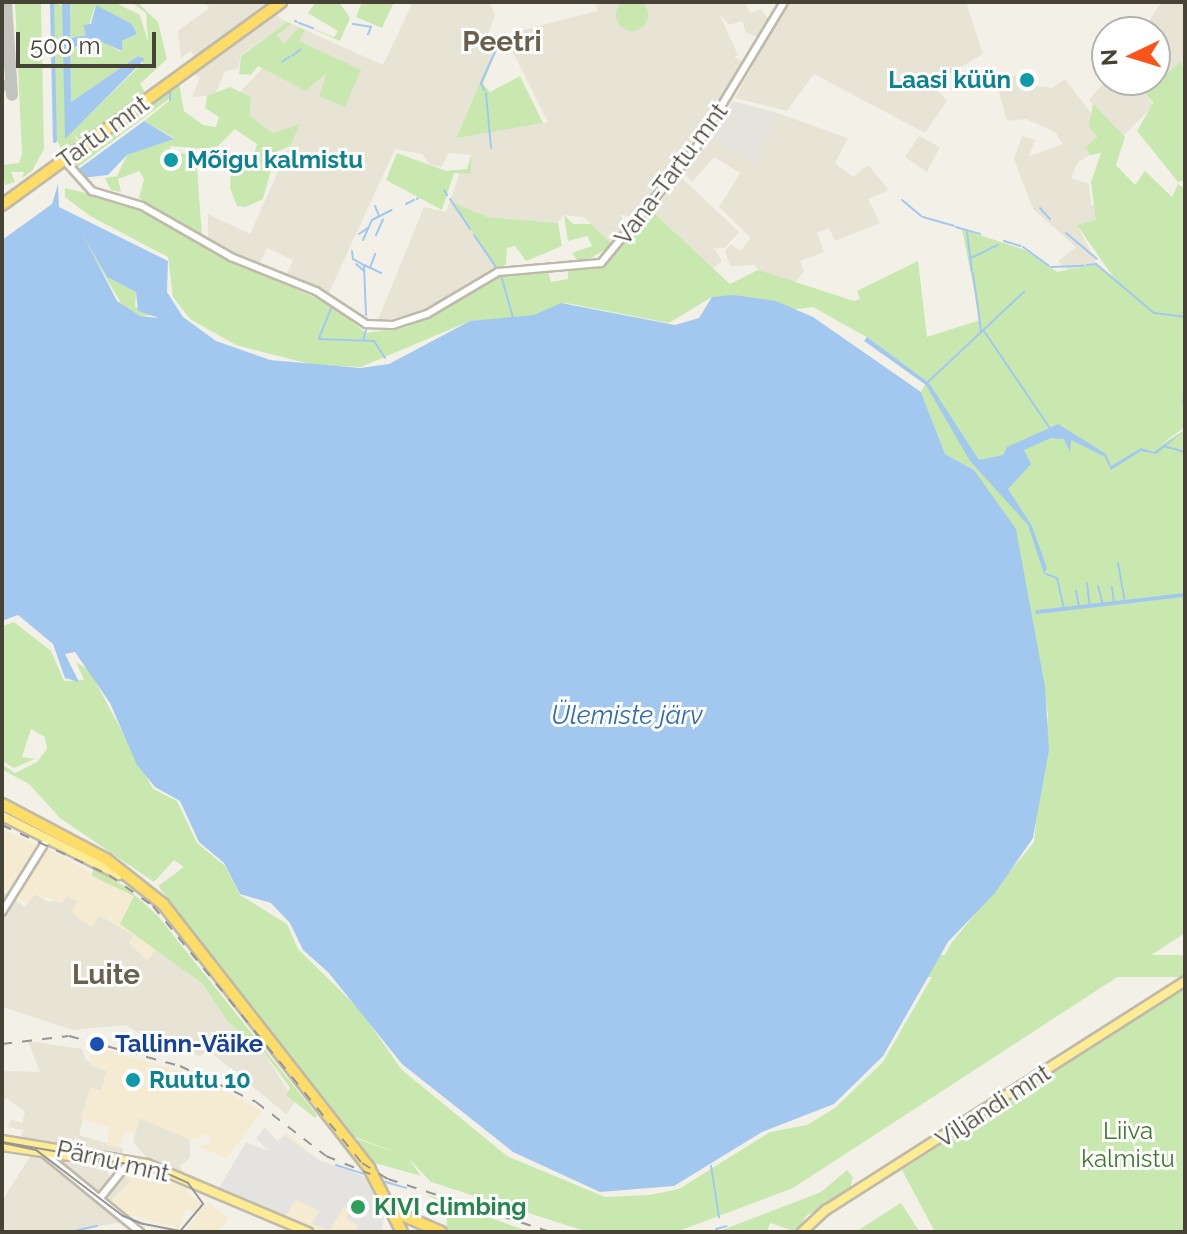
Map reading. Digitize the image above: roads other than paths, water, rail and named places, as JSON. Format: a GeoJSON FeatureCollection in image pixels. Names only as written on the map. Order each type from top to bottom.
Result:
{"type":"FeatureCollection","features":[{"type":"Feature","properties":{"kind":"highway","name":"Tartu mnt"},"geometry":{"type":"LineString","coordinates":[[2,203],[68,161],[177,69],[279,2]]}},
{"type":"Feature","properties":{"kind":"highway","name":"Tartu mnt"},"geometry":{"type":"LineString","coordinates":[[2,203],[68,161],[279,2]]}},
{"type":"Feature","properties":{"kind":"highway"},"geometry":{"type":"LineString","coordinates":[[2,807],[48,839],[140,889],[172,919],[362,1163],[394,1219],[404,1229]]}},
{"type":"Feature","properties":{"kind":"highway"},"geometry":{"type":"LineString","coordinates":[[2,807],[106,859],[163,904],[369,1168],[404,1229]]}},
{"type":"Feature","properties":{"kind":"highway"},"geometry":{"type":"LineString","coordinates":[[404,1229],[430,1223],[440,1232]]}},
{"type":"Feature","properties":{"kind":"main road"},"geometry":{"type":"LineString","coordinates":[[2,816],[48,839]]}},
{"type":"Feature","properties":{"kind":"main road","name":"Viljandi mnt"},"geometry":{"type":"LineString","coordinates":[[802,1232],[826,1210],[1185,981]]}},
{"type":"Feature","properties":{"kind":"main road","name":"Pärnu mnt"},"geometry":{"type":"LineString","coordinates":[[2,1140],[39,1151]]}},
{"type":"Feature","properties":{"kind":"main road","name":"Pärnu mnt"},"geometry":{"type":"LineString","coordinates":[[2,1146],[127,1163],[207,1190],[308,1232]]}},
{"type":"Feature","properties":{"kind":"main road","name":"Pärnu mnt"},"geometry":{"type":"LineString","coordinates":[[207,1190],[300,1232]]}},
{"type":"Feature","properties":{"kind":"street","name":"Vana-Tartu mnt"},"geometry":{"type":"LineString","coordinates":[[68,161],[80,181],[95,192],[142,206],[238,260],[309,287],[366,324],[401,323],[498,272],[601,263],[696,148],[784,2]]}},
{"type":"Feature","properties":{"kind":"street"},"geometry":{"type":"LineString","coordinates":[[2,912],[48,839]]}},
{"type":"Feature","properties":{"kind":"street"},"geometry":{"type":"LineString","coordinates":[[39,1151],[141,1232]]}},
{"type":"Feature","properties":{"kind":"street"},"geometry":{"type":"LineString","coordinates":[[100,1198],[127,1163]]}},
{"type":"Feature","properties":{"kind":"water"},"geometry":{"type":"Polygon","coordinates":[[[62,2],[70,2],[71,102],[138,56],[145,59],[65,139],[62,2]]]}},
{"type":"Feature","properties":{"kind":"water"},"geometry":{"type":"Polygon","coordinates":[[[96,5],[132,24],[137,34],[122,41],[122,51],[102,42],[98,52],[83,43],[74,48],[71,38],[86,35],[83,25],[91,24],[96,5]]]}},
{"type":"Feature","properties":{"kind":"water"},"geometry":{"type":"Polygon","coordinates":[[[144,121],[174,139],[127,155],[108,175],[82,178],[76,171],[144,121]]]}},
{"type":"Feature","properties":{"kind":"water","name":"Ülemiste järv"},"geometry":{"type":"Polygon","coordinates":[[[58,184],[59,207],[168,261],[167,292],[183,317],[216,341],[270,360],[360,368],[389,364],[470,321],[534,315],[561,303],[675,325],[699,318],[712,297],[733,295],[776,301],[813,317],[921,392],[945,454],[974,470],[1016,529],[1045,687],[1049,750],[1033,838],[995,893],[948,942],[883,1056],[834,1104],[762,1132],[674,1186],[600,1192],[513,1152],[402,1064],[328,972],[303,950],[290,923],[271,903],[240,894],[224,863],[199,842],[180,801],[155,787],[137,765],[110,703],[75,652],[65,654],[79,682],[65,678],[53,644],[18,615],[2,621],[2,240],[52,204],[58,184]],[[82,233],[117,301],[140,316],[159,318],[138,311],[136,292],[107,277],[82,233]]]}},
{"type":"Feature","properties":{"kind":"water"},"geometry":{"type":"Polygon","coordinates":[[[867,337],[929,383],[979,460],[1003,455],[1007,447],[1058,424],[1106,454],[1111,466],[1141,448],[1154,452],[1185,430],[1156,454],[1141,451],[1111,470],[1105,457],[1071,440],[1070,452],[1064,439],[1051,438],[1024,450],[1031,464],[1008,489],[1032,526],[1047,568],[1044,574],[1028,525],[970,461],[926,385],[864,341],[867,337]]]}},
{"type":"Feature","properties":{"kind":"waterway"},"geometry":{"type":"LineString","coordinates":[[52,2],[55,141]]}},
{"type":"Feature","properties":{"kind":"waterway"},"geometry":{"type":"LineString","coordinates":[[299,23],[313,28]]}},
{"type":"Feature","properties":{"kind":"waterway"},"geometry":{"type":"LineString","coordinates":[[353,24],[371,27],[368,34]]}},
{"type":"Feature","properties":{"kind":"waterway"},"geometry":{"type":"LineString","coordinates":[[484,90],[481,83],[501,39]]}},
{"type":"Feature","properties":{"kind":"waterway"},"geometry":{"type":"LineString","coordinates":[[292,56],[301,49]]}},
{"type":"Feature","properties":{"kind":"waterway"},"geometry":{"type":"LineString","coordinates":[[282,62],[289,57]]}},
{"type":"Feature","properties":{"kind":"waterway"},"geometry":{"type":"LineString","coordinates":[[170,87],[170,100]]}},
{"type":"Feature","properties":{"kind":"waterway"},"geometry":{"type":"LineString","coordinates":[[486,93],[491,148]]}},
{"type":"Feature","properties":{"kind":"waterway"},"geometry":{"type":"LineString","coordinates":[[81,141],[88,136]]}},
{"type":"Feature","properties":{"kind":"waterway"},"geometry":{"type":"LineString","coordinates":[[65,153],[79,142]]}},
{"type":"Feature","properties":{"kind":"waterway"},"geometry":{"type":"LineString","coordinates":[[444,190],[447,195]]}},
{"type":"Feature","properties":{"kind":"waterway"},"geometry":{"type":"LineString","coordinates":[[450,199],[470,229]]}},
{"type":"Feature","properties":{"kind":"waterway"},"geometry":{"type":"LineString","coordinates":[[406,204],[414,200]]}},
{"type":"Feature","properties":{"kind":"waterway"},"geometry":{"type":"LineString","coordinates":[[902,200],[921,216]]}},
{"type":"Feature","properties":{"kind":"waterway"},"geometry":{"type":"LineString","coordinates":[[375,206],[379,216]]}},
{"type":"Feature","properties":{"kind":"waterway"},"geometry":{"type":"LineString","coordinates":[[1040,208],[1050,219]]}},
{"type":"Feature","properties":{"kind":"waterway"},"geometry":{"type":"LineString","coordinates":[[363,240],[372,220],[392,210]]}},
{"type":"Feature","properties":{"kind":"waterway"},"geometry":{"type":"LineString","coordinates":[[923,217],[954,226]]}},
{"type":"Feature","properties":{"kind":"waterway"},"geometry":{"type":"LineString","coordinates":[[376,235],[383,219]]}},
{"type":"Feature","properties":{"kind":"waterway"},"geometry":{"type":"LineString","coordinates":[[956,227],[980,234]]}},
{"type":"Feature","properties":{"kind":"waterway"},"geometry":{"type":"LineString","coordinates":[[359,234],[368,228]]}},
{"type":"Feature","properties":{"kind":"waterway"},"geometry":{"type":"LineString","coordinates":[[967,232],[972,271]]}},
{"type":"Feature","properties":{"kind":"waterway"},"geometry":{"type":"LineString","coordinates":[[1066,233],[1097,259]]}},
{"type":"Feature","properties":{"kind":"waterway"},"geometry":{"type":"LineString","coordinates":[[474,235],[498,270]]}},
{"type":"Feature","properties":{"kind":"waterway"},"geometry":{"type":"LineString","coordinates":[[1004,241],[1020,246]]}},
{"type":"Feature","properties":{"kind":"waterway"},"geometry":{"type":"LineString","coordinates":[[971,258],[998,245]]}},
{"type":"Feature","properties":{"kind":"waterway"},"geometry":{"type":"LineString","coordinates":[[1023,247],[1049,266]]}},
{"type":"Feature","properties":{"kind":"waterway"},"geometry":{"type":"LineString","coordinates":[[352,251],[353,259],[364,265],[366,315]]}},
{"type":"Feature","properties":{"kind":"waterway"},"geometry":{"type":"LineString","coordinates":[[370,268],[375,254]]}},
{"type":"Feature","properties":{"kind":"waterway"},"geometry":{"type":"LineString","coordinates":[[356,264],[364,271]]}},
{"type":"Feature","properties":{"kind":"waterway"},"geometry":{"type":"LineString","coordinates":[[1087,265],[1096,264],[1154,313],[1185,317]]}},
{"type":"Feature","properties":{"kind":"waterway"},"geometry":{"type":"LineString","coordinates":[[364,265],[381,273]]}},
{"type":"Feature","properties":{"kind":"waterway"},"geometry":{"type":"LineString","coordinates":[[1051,267],[1084,266]]}},
{"type":"Feature","properties":{"kind":"waterway"},"geometry":{"type":"LineString","coordinates":[[973,273],[981,331]]}},
{"type":"Feature","properties":{"kind":"waterway"},"geometry":{"type":"LineString","coordinates":[[501,275],[513,318]]}},
{"type":"Feature","properties":{"kind":"waterway"},"geometry":{"type":"LineString","coordinates":[[928,382],[1024,292]]}},
{"type":"Feature","properties":{"kind":"waterway"},"geometry":{"type":"LineString","coordinates":[[332,306],[319,339],[374,341],[385,358]]}},
{"type":"Feature","properties":{"kind":"waterway"},"geometry":{"type":"LineString","coordinates":[[363,340],[367,327]]}},
{"type":"Feature","properties":{"kind":"waterway"},"geometry":{"type":"LineString","coordinates":[[984,331],[1049,427]]}},
{"type":"Feature","properties":{"kind":"waterway"},"geometry":{"type":"LineString","coordinates":[[1183,402],[1185,392]]}},
{"type":"Feature","properties":{"kind":"waterway"},"geometry":{"type":"LineString","coordinates":[[1163,446],[1185,452]]}},
{"type":"Feature","properties":{"kind":"waterway"},"geometry":{"type":"LineString","coordinates":[[1118,563],[1125,602]]}},
{"type":"Feature","properties":{"kind":"waterway"},"geometry":{"type":"LineString","coordinates":[[1046,574],[1057,578],[1064,609]]}},
{"type":"Feature","properties":{"kind":"waterway"},"geometry":{"type":"LineString","coordinates":[[1087,583],[1090,606]]}},
{"type":"Feature","properties":{"kind":"waterway"},"geometry":{"type":"LineString","coordinates":[[1098,586],[1103,605]]}},
{"type":"Feature","properties":{"kind":"waterway"},"geometry":{"type":"LineString","coordinates":[[1112,587],[1114,603]]}},
{"type":"Feature","properties":{"kind":"waterway"},"geometry":{"type":"LineString","coordinates":[[1076,591],[1079,607]]}},
{"type":"Feature","properties":{"kind":"waterway"},"geometry":{"type":"LineString","coordinates":[[1037,612],[1185,595]]}},
{"type":"Feature","properties":{"kind":"waterway"},"geometry":{"type":"LineString","coordinates":[[336,1165],[363,1174]]}},
{"type":"Feature","properties":{"kind":"waterway"},"geometry":{"type":"LineString","coordinates":[[711,1166],[719,1217]]}},
{"type":"Feature","properties":{"kind":"waterway"},"geometry":{"type":"LineString","coordinates":[[382,1181],[406,1188]]}},
{"type":"Feature","properties":{"kind":"waterway"},"geometry":{"type":"LineString","coordinates":[[70,1232],[97,1226]]}},
{"type":"Feature","properties":{"kind":"waterway"},"geometry":{"type":"LineString","coordinates":[[716,1229],[727,1226]]}},
{"type":"Feature","properties":{"kind":"tram line"},"geometry":{"type":"LineString","coordinates":[[2,1142],[157,1169],[188,1183],[203,1204],[180,1231],[143,1224],[123,1216],[36,1150],[2,1143]]}},
{"type":"Feature","properties":{"kind":"railway"},"geometry":{"type":"LineString","coordinates":[[2,825],[109,875],[153,906],[362,1163],[388,1179],[550,1232]]}},
{"type":"Feature","properties":{"kind":"railway"},"geometry":{"type":"LineString","coordinates":[[2,1044],[69,1036],[180,1066],[256,1102],[326,1156],[370,1174]]}},
{"type":"Feature","properties":{"kind":"railway"},"geometry":{"type":"LineString","coordinates":[[112,1232],[143,1232]]}},
{"type":"Feature","properties":{"kind":"place","name":"Laasi küün"},"geometry":{"type":"Point","coordinates":[1027,80]}},
{"type":"Feature","properties":{"kind":"place","name":"Mõigu kalmistu"},"geometry":{"type":"Point","coordinates":[171,160]}},
{"type":"Feature","properties":{"kind":"place","name":"Tallinn-Väike"},"geometry":{"type":"Point","coordinates":[97,1044]}},
{"type":"Feature","properties":{"kind":"place","name":"Ruutu 10"},"geometry":{"type":"Point","coordinates":[133,1080]}},
{"type":"Feature","properties":{"kind":"place","name":"KIVI climbing"},"geometry":{"type":"Point","coordinates":[358,1207]}},
{"type":"Feature","properties":{"kind":"district","name":"Peetri"},"geometry":{"type":"Point","coordinates":[502,42]}},
{"type":"Feature","properties":{"kind":"district","name":"Luite"},"geometry":{"type":"Point","coordinates":[106,975]}},
{"type":"Feature","properties":{"kind":"park label","name":"Liiva kalmistu"},"geometry":{"type":"Point","coordinates":[1128,1145]}}]}
